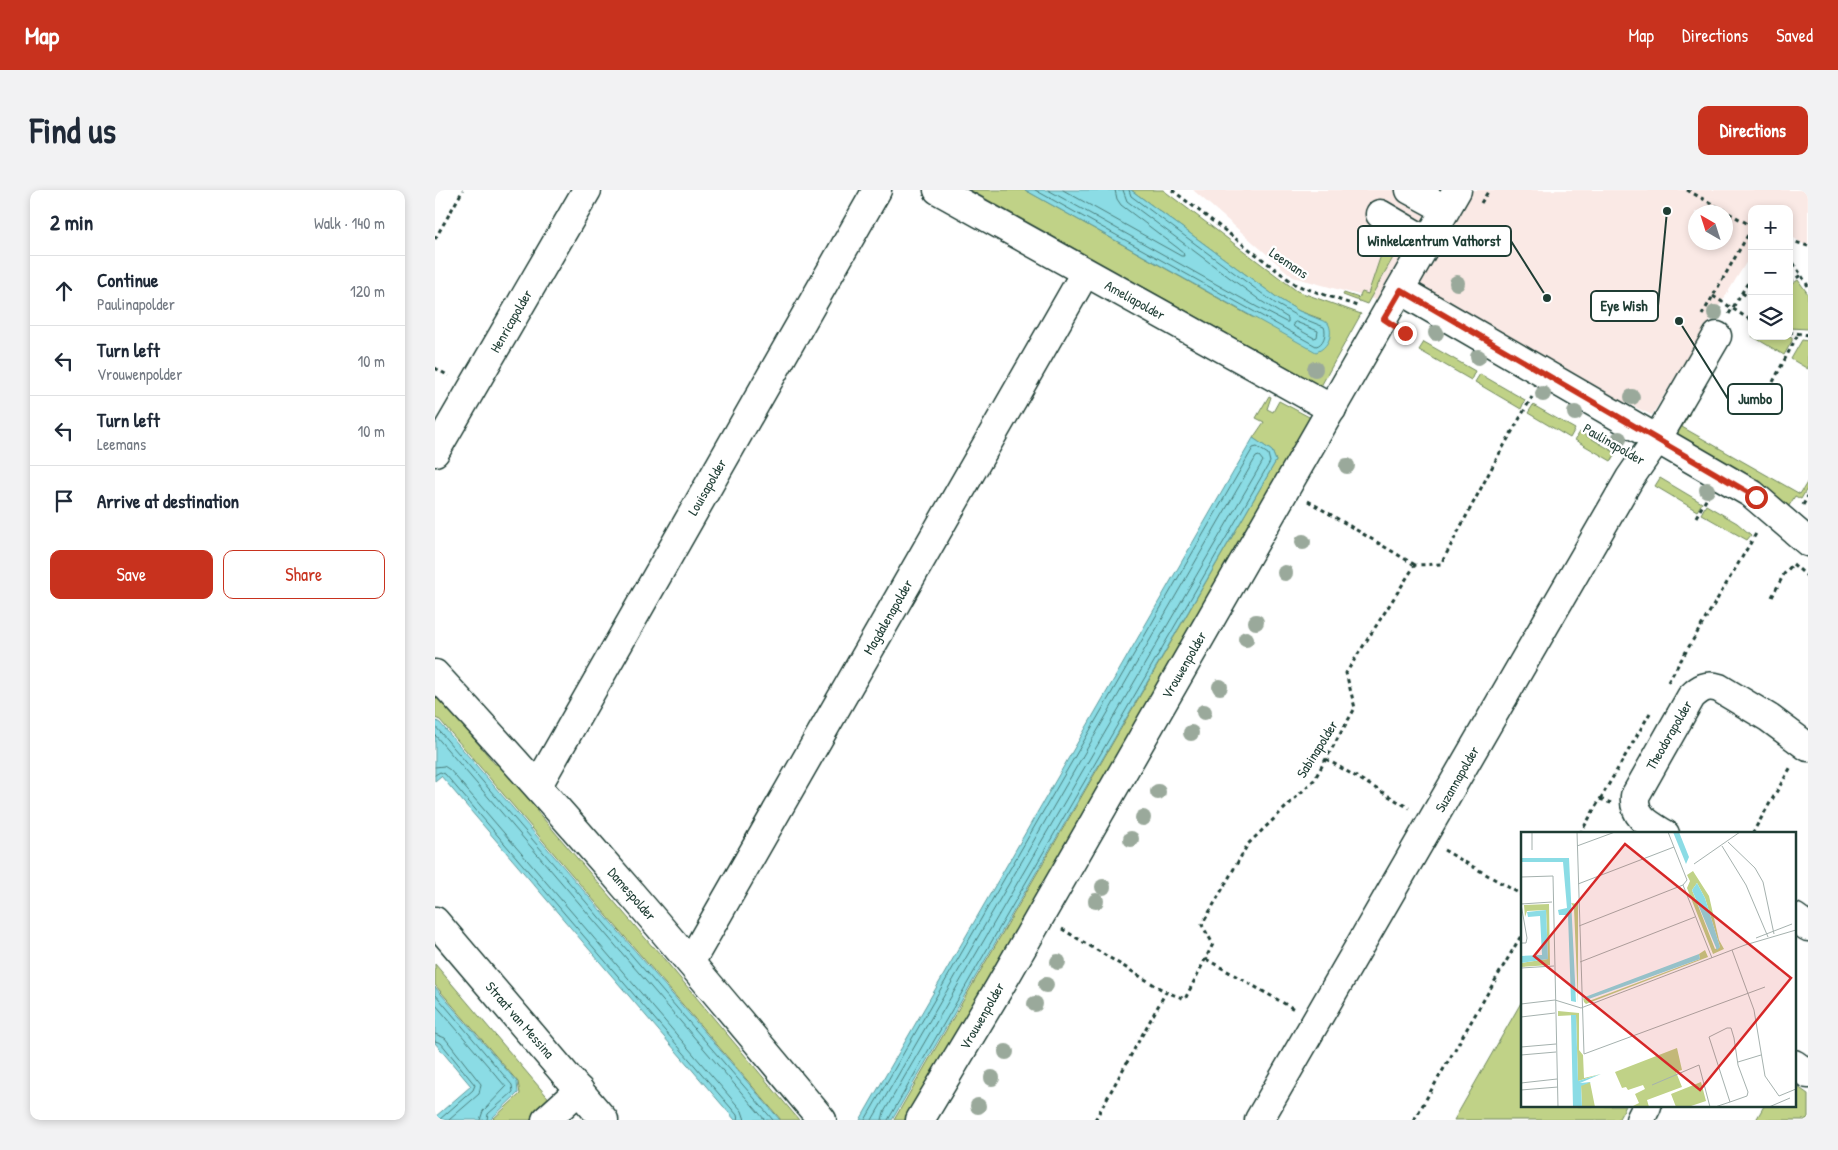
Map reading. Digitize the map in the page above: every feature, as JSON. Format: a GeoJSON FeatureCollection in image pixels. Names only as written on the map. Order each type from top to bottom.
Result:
{"type":"FeatureCollection","features":[{"type":"Feature","properties":{"kind":"street","name":"Henricapolder"},"geometry":{"type":"LineString","coordinates":[[435,452],[587,190]]}},
{"type":"Feature","properties":{"kind":"street","name":"Louisapolder"},"geometry":{"type":"LineString","coordinates":[[538,785],[877,190]]}},
{"type":"Feature","properties":{"kind":"street","name":"Ameliapolder"},"geometry":{"type":"LineString","coordinates":[[938,190],[1332,409]]}},
{"type":"Feature","properties":{"kind":"street"},"geometry":{"type":"LineString","coordinates":[[1411,190],[1452,196]]}},
{"type":"Feature","properties":{"kind":"street","name":"Vrouwenpolder"},"geometry":{"type":"LineString","coordinates":[[920,1120],[1039,918],[1401,290],[1452,196]]}},
{"type":"Feature","properties":{"kind":"street"},"geometry":{"type":"LineString","coordinates":[[1379,214],[1428,242]]}},
{"type":"Feature","properties":{"kind":"street","name":"Magdalenapolder"},"geometry":{"type":"LineString","coordinates":[[691,961],[1085,273]]}},
{"type":"Feature","properties":{"kind":"street","name":"Paulinapolder"},"geometry":{"type":"LineString","coordinates":[[1401,290],[1756,497],[1801,553]]}},
{"type":"Feature","properties":{"kind":"street","name":"Suzannapolder"},"geometry":{"type":"LineString","coordinates":[[1259,1120],[1630,478],[1657,440],[1708,327]]}},
{"type":"Feature","properties":{"kind":"street","name":"Damespolder"},"geometry":{"type":"LineString","coordinates":[[435,674],[538,785],[691,961],[822,1120]]}},
{"type":"Feature","properties":{"kind":"street","name":"Theodorapolder"},"geometry":{"type":"LineString","coordinates":[[1662,832],[1645,822],[1639,815],[1635,796],[1691,697],[1701,688],[1712,685],[1719,688],[1769,718],[1806,746]]}},
{"type":"Feature","properties":{"kind":"street"},"geometry":{"type":"LineString","coordinates":[[1795,917],[1808,928]]}},
{"type":"Feature","properties":{"kind":"street","name":"Straat van Messina"},"geometry":{"type":"LineString","coordinates":[[435,921],[605,1120]]}},
{"type":"Feature","properties":{"kind":"street"},"geometry":{"type":"LineString","coordinates":[[1795,1065],[1808,1074]]}},
{"type":"Feature","properties":{"kind":"street"},"geometry":{"type":"LineString","coordinates":[[546,1120],[579,1090]]}},
{"type":"Feature","properties":{"kind":"street"},"geometry":{"type":"LineString","coordinates":[[1640,1120],[1646,1108]]}},
{"type":"Feature","properties":{"kind":"path"},"geometry":{"type":"LineString","coordinates":[[435,239],[463,190]]}},
{"type":"Feature","properties":{"kind":"path","name":"Leemans"},"geometry":{"type":"LineString","coordinates":[[1172,190],[1296,285],[1366,309],[1384,319]]}},
{"type":"Feature","properties":{"kind":"path"},"geometry":{"type":"LineString","coordinates":[[1687,190],[1694,191],[1748,225]]}},
{"type":"Feature","properties":{"kind":"path"},"geometry":{"type":"LineString","coordinates":[[1708,327],[1713,296],[1748,234]]}},
{"type":"Feature","properties":{"kind":"path"},"geometry":{"type":"LineString","coordinates":[[1793,241],[1808,246]]}},
{"type":"Feature","properties":{"kind":"path"},"geometry":{"type":"LineString","coordinates":[[1793,263],[1808,286]]}},
{"type":"Feature","properties":{"kind":"path"},"geometry":{"type":"LineString","coordinates":[[1793,280],[1801,276]]}},
{"type":"Feature","properties":{"kind":"path"},"geometry":{"type":"LineString","coordinates":[[1708,327],[1732,310],[1748,283]]}},
{"type":"Feature","properties":{"kind":"path"},"geometry":{"type":"LineString","coordinates":[[1742,293],[1748,297]]}},
{"type":"Feature","properties":{"kind":"path"},"geometry":{"type":"LineString","coordinates":[[1713,296],[1748,319]]}},
{"type":"Feature","properties":{"kind":"path"},"geometry":{"type":"LineString","coordinates":[[1793,333],[1808,334]]}},
{"type":"Feature","properties":{"kind":"path"},"geometry":{"type":"LineString","coordinates":[[1773,382],[1798,334]]}},
{"type":"Feature","properties":{"kind":"path"},"geometry":{"type":"LineString","coordinates":[[1523,392],[1541,402]]}},
{"type":"Feature","properties":{"kind":"path"},"geometry":{"type":"LineString","coordinates":[[1307,501],[1415,565],[1441,564],[1498,456],[1532,397]]}},
{"type":"Feature","properties":{"kind":"path"},"geometry":{"type":"LineString","coordinates":[[1699,494],[1715,503]]}},
{"type":"Feature","properties":{"kind":"path"},"geometry":{"type":"LineString","coordinates":[[1696,517],[1707,498]]}},
{"type":"Feature","properties":{"kind":"path"},"geometry":{"type":"LineString","coordinates":[[1751,527],[1762,536]]}},
{"type":"Feature","properties":{"kind":"path"},"geometry":{"type":"LineString","coordinates":[[1786,558],[1801,553]]}},
{"type":"Feature","properties":{"kind":"path"},"geometry":{"type":"LineString","coordinates":[[1801,553],[1808,577]]}},
{"type":"Feature","properties":{"kind":"path"},"geometry":{"type":"LineString","coordinates":[[1771,597],[1784,574],[1801,553]]}},
{"type":"Feature","properties":{"kind":"path","name":"Sabinapolder"},"geometry":{"type":"LineString","coordinates":[[1166,992],[1185,1000],[1213,944],[1202,925],[1247,844],[1314,780],[1355,708],[1346,673],[1415,565]]}},
{"type":"Feature","properties":{"kind":"path"},"geometry":{"type":"LineString","coordinates":[[1753,832],[1806,746]]}},
{"type":"Feature","properties":{"kind":"path"},"geometry":{"type":"LineString","coordinates":[[1326,759],[1521,894]]}},
{"type":"Feature","properties":{"kind":"path"},"geometry":{"type":"LineString","coordinates":[[1039,918],[1166,992],[1095,1120]]}},
{"type":"Feature","properties":{"kind":"path"},"geometry":{"type":"LineString","coordinates":[[1414,1120],[1521,936]]}},
{"type":"Feature","properties":{"kind":"path"},"geometry":{"type":"LineString","coordinates":[[1206,958],[1316,1022]]}},
{"type":"Feature","properties":{"kind":"shaded area"},"geometry":{"type":"Polygon","coordinates":[[[1193,190],[1808,190],[1808,247],[1793,238],[1793,205],[1748,205],[1748,259],[1652,415],[1446,319],[1293,277],[1193,190]]]}},
{"type":"Feature","properties":{"kind":"green space"},"geometry":{"type":"Polygon","coordinates":[[[970,190],[1025,190],[1252,317],[1321,319],[1299,311],[1279,299],[1131,190],[1163,190],[1297,291],[1361,314],[1321,386],[970,190]]]}},
{"type":"Feature","properties":{"kind":"green space"},"geometry":{"type":"Polygon","coordinates":[[[1374,225],[1398,240],[1399,247],[1367,304],[1343,295],[1344,293],[1359,298],[1362,292],[1368,294],[1384,246],[1367,240],[1374,225]]]}},
{"type":"Feature","properties":{"kind":"green space"},"geometry":{"type":"Polygon","coordinates":[[[1798,280],[1808,294],[1808,329],[1793,328],[1793,283],[1798,280]]]}},
{"type":"Feature","properties":{"kind":"green space"},"geometry":{"type":"Polygon","coordinates":[[[1759,340],[1792,340],[1784,355],[1759,340]]]}},
{"type":"Feature","properties":{"kind":"green space"},"geometry":{"type":"Polygon","coordinates":[[[1802,340],[1808,341],[1808,369],[1791,359],[1802,340]]]}},
{"type":"Feature","properties":{"kind":"green space"},"geometry":{"type":"Polygon","coordinates":[[[1424,342],[1475,371],[1471,380],[1419,350],[1424,342]]]}},
{"type":"Feature","properties":{"kind":"green space"},"geometry":{"type":"Polygon","coordinates":[[[1480,374],[1525,400],[1521,409],[1475,382],[1480,374]]]}},
{"type":"Feature","properties":{"kind":"green space"},"geometry":{"type":"Polygon","coordinates":[[[1269,396],[1271,397],[1267,409],[1273,412],[1279,401],[1311,418],[908,1120],[894,1120],[1276,461],[1272,451],[1253,438],[1264,422],[1256,418],[1269,396]]]}},
{"type":"Feature","properties":{"kind":"green space"},"geometry":{"type":"Polygon","coordinates":[[[1533,405],[1575,429],[1570,438],[1528,413],[1533,405]]]}},
{"type":"Feature","properties":{"kind":"green space"},"geometry":{"type":"Polygon","coordinates":[[[1687,411],[1690,413],[1682,427],[1800,494],[1808,481],[1808,487],[1801,499],[1795,496],[1787,509],[1678,435],[1677,431],[1687,411]]]}},
{"type":"Feature","properties":{"kind":"green space"},"geometry":{"type":"Polygon","coordinates":[[[1580,432],[1616,453],[1611,461],[1575,440],[1580,432]]]}},
{"type":"Feature","properties":{"kind":"green space"},"geometry":{"type":"Polygon","coordinates":[[[1660,478],[1702,503],[1697,511],[1655,486],[1660,478]]]}},
{"type":"Feature","properties":{"kind":"green space"},"geometry":{"type":"Polygon","coordinates":[[[1706,505],[1737,523],[1751,535],[1747,540],[1701,514],[1706,505]]]}},
{"type":"Feature","properties":{"kind":"green space"},"geometry":{"type":"Polygon","coordinates":[[[435,681],[436,693],[495,764],[498,764],[538,808],[536,810],[799,1120],[781,1120],[440,720],[435,718],[435,681]]]}},
{"type":"Feature","properties":{"kind":"green space"},"geometry":{"type":"Polygon","coordinates":[[[435,964],[551,1101],[530,1120],[492,1120],[520,1094],[518,1082],[435,985],[435,964]]]}},
{"type":"Feature","properties":{"kind":"green space"},"geometry":{"type":"Polygon","coordinates":[[[1521,1003],[1521,1108],[1625,1108],[1618,1120],[1454,1120],[1521,1003]]]}},
{"type":"Feature","properties":{"kind":"green space"},"geometry":{"type":"Polygon","coordinates":[[[1795,1085],[1808,1094],[1808,1120],[1756,1120],[1763,1108],[1795,1108],[1795,1085]]]}},
{"type":"Feature","properties":{"kind":"water"},"geometry":{"type":"Polygon","coordinates":[[[1025,190],[1131,190],[1279,299],[1299,311],[1328,323],[1330,336],[1327,344],[1316,352],[1025,190]]]}},
{"type":"Feature","properties":{"kind":"water"},"geometry":{"type":"Polygon","coordinates":[[[1253,438],[1272,451],[1276,461],[892,1120],[860,1120],[1253,438]]]}},
{"type":"Feature","properties":{"kind":"water"},"geometry":{"type":"Polygon","coordinates":[[[435,720],[440,723],[780,1120],[735,1120],[441,776],[435,781],[435,720]]]}},
{"type":"Feature","properties":{"kind":"water"},"geometry":{"type":"Polygon","coordinates":[[[435,987],[517,1082],[518,1093],[490,1120],[435,1120],[435,1117],[471,1086],[435,1043],[435,987]]]}},
{"type":"Feature","properties":{"kind":"place","name":"Eye Wish"},"geometry":{"type":"Point","coordinates":[1667,211]}},
{"type":"Feature","properties":{"kind":"place","name":"Winkelcentrum Vathorst"},"geometry":{"type":"Point","coordinates":[1547,298]}},
{"type":"Feature","properties":{"kind":"place","name":"Jumbo"},"geometry":{"type":"Point","coordinates":[1679,321]}},
{"type":"Feature","properties":{"kind":"route"},"geometry":{"type":"LineString","coordinates":[[1405,333],[1384,319],[1401,290],[1756,497]]}}]}
